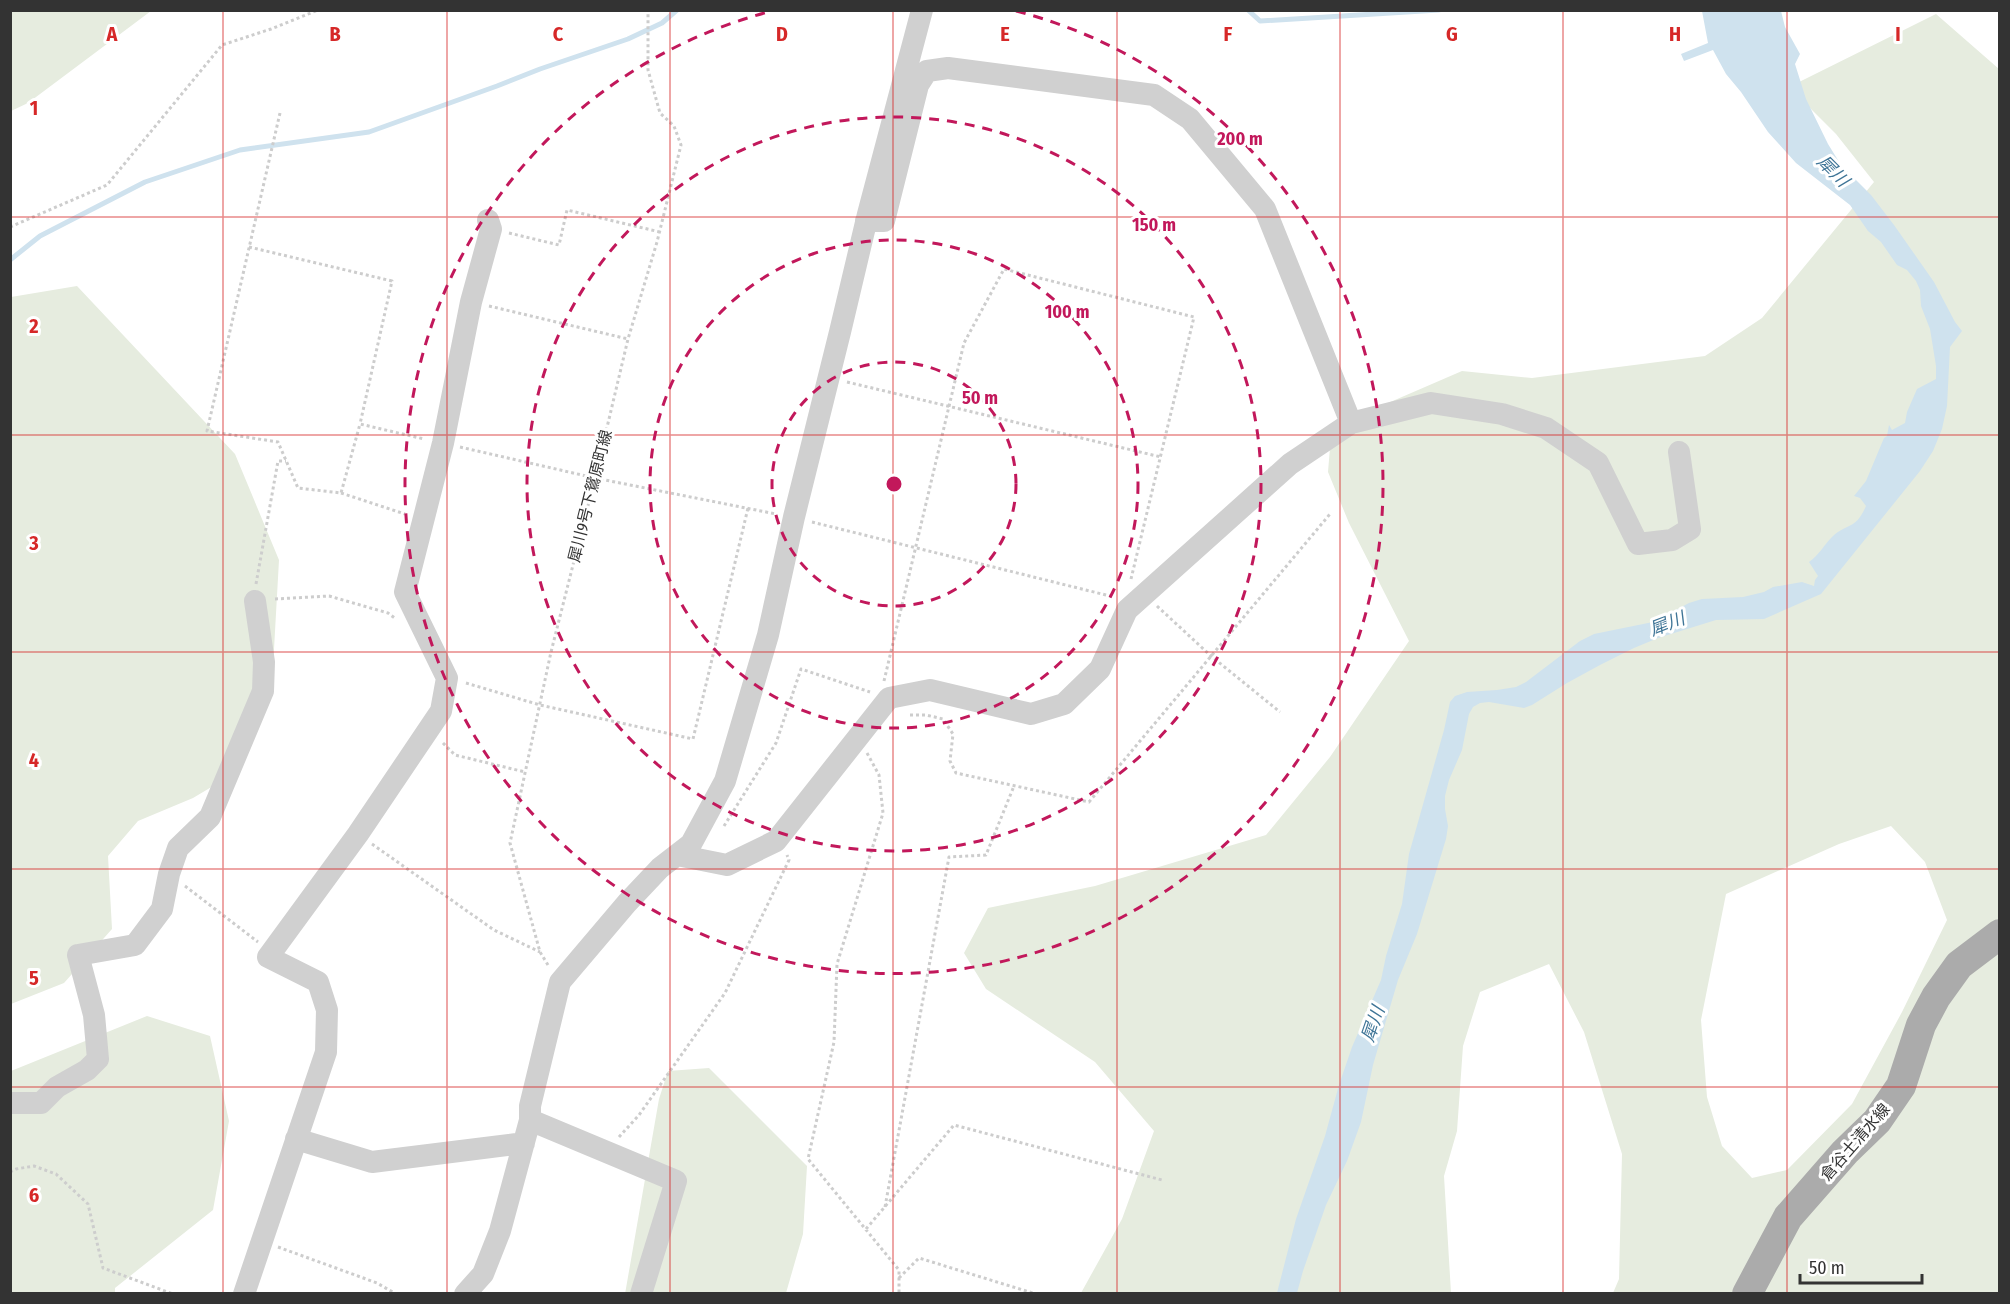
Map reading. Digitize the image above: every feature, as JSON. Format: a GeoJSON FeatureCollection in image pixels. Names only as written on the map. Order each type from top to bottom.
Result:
{"type":"FeatureCollection","features":[{"type":"Feature","properties":{"kind":"main road","name":"倉谷土清水線"},"geometry":{"type":"LineString","coordinates":[[1747,1293],[1788,1217],[1845,1152],[1877,1121],[1901,1086],[1921,1025],[1936,997],[1959,965],[2000,934]]}},
{"type":"Feature","properties":{"kind":"street"},"geometry":{"type":"LineString","coordinates":[[474,1291],[500,1231],[530,1120],[530,1106],[560,982],[660,868],[691,844],[725,781],[768,635],[794,517],[867,217],[922,10]]}},
{"type":"Feature","properties":{"kind":"street"},"geometry":{"type":"LineString","coordinates":[[867,217],[884,221],[918,85],[927,71],[948,68],[1154,95],[1190,119],[1265,209],[1350,423]]}},
{"type":"Feature","properties":{"kind":"street"},"geometry":{"type":"LineString","coordinates":[[244,1293],[326,1052],[327,1010],[318,982],[268,957],[358,834],[441,711],[447,678],[405,592],[443,443],[489,225]]}},
{"type":"Feature","properties":{"kind":"street"},"geometry":{"type":"LineString","coordinates":[[677,855],[727,865],[776,841],[889,698],[930,690],[1031,714],[1064,704],[1100,669],[1132,602],[1290,464],[1350,423],[1431,403],[1502,414],[1546,428],[1598,463],[1638,544],[1672,540],[1690,529],[1679,452]]}},
{"type":"Feature","properties":{"kind":"street"},"geometry":{"type":"LineString","coordinates":[[10,1103],[41,1102],[57,1087],[87,1070],[98,1059],[94,1015],[78,955],[135,945],[162,909],[169,874],[178,848],[210,817],[263,691],[264,662],[255,601]]}},
{"type":"Feature","properties":{"kind":"street"},"geometry":{"type":"LineString","coordinates":[[530,1120],[676,1180],[641,1293]]}},
{"type":"Feature","properties":{"kind":"street"},"geometry":{"type":"LineString","coordinates":[[296,1139],[372,1162],[524,1143]]}},
{"type":"Feature","properties":{"kind":"path"},"geometry":{"type":"LineString","coordinates":[[10,227],[107,184],[222,45],[318,10]]}},
{"type":"Feature","properties":{"kind":"path","name":"犀川9号下鴛原町線"},"geometry":{"type":"LineString","coordinates":[[560,982],[540,952],[510,843],[551,652],[628,339],[660,232],[681,145],[674,126],[660,113],[648,70],[648,10]]}},
{"type":"Feature","properties":{"kind":"path"},"geometry":{"type":"LineString","coordinates":[[280,113],[207,431],[278,442],[298,488],[341,493],[423,520]]}},
{"type":"Feature","properties":{"kind":"path"},"geometry":{"type":"LineString","coordinates":[[489,225],[559,245],[567,210],[660,232]]}},
{"type":"Feature","properties":{"kind":"path"},"geometry":{"type":"LineString","coordinates":[[249,247],[392,281],[360,424],[341,493]]}},
{"type":"Feature","properties":{"kind":"path"},"geometry":{"type":"LineString","coordinates":[[889,698],[883,686],[964,343],[1004,269],[1194,317],[1161,457],[1132,602]]}},
{"type":"Feature","properties":{"kind":"path"},"geometry":{"type":"LineString","coordinates":[[471,302],[628,339]]}},
{"type":"Feature","properties":{"kind":"path"},"geometry":{"type":"LineString","coordinates":[[829,378],[1161,457]]}},
{"type":"Feature","properties":{"kind":"path"},"geometry":{"type":"LineString","coordinates":[[360,424],[595,478],[794,517],[1132,602],[1211,656],[1280,712]]}},
{"type":"Feature","properties":{"kind":"path"},"geometry":{"type":"LineString","coordinates":[[286,461],[278,461],[255,601],[329,596],[388,613],[404,624]]}},
{"type":"Feature","properties":{"kind":"path"},"geometry":{"type":"LineString","coordinates":[[447,678],[540,705],[693,739],[748,508]]}},
{"type":"Feature","properties":{"kind":"path"},"geometry":{"type":"LineString","coordinates":[[906,715],[926,715],[943,719],[952,734],[950,761],[956,773],[1089,802],[1330,514]]}},
{"type":"Feature","properties":{"kind":"path"},"geometry":{"type":"LineString","coordinates":[[719,833],[777,743],[801,669],[889,698]]}},
{"type":"Feature","properties":{"kind":"path"},"geometry":{"type":"LineString","coordinates":[[428,729],[454,755],[525,772]]}},
{"type":"Feature","properties":{"kind":"path"},"geometry":{"type":"LineString","coordinates":[[858,736],[879,775],[883,813],[837,964],[834,1042],[808,1159],[899,1270],[899,1293]]}},
{"type":"Feature","properties":{"kind":"path"},"geometry":{"type":"LineString","coordinates":[[885,1207],[949,857],[986,855],[1014,786]]}},
{"type":"Feature","properties":{"kind":"path"},"geometry":{"type":"LineString","coordinates":[[358,834],[494,930],[540,952]]}},
{"type":"Feature","properties":{"kind":"path"},"geometry":{"type":"LineString","coordinates":[[606,1152],[639,1115],[725,993],[789,860],[779,837]]}},
{"type":"Feature","properties":{"kind":"path"},"geometry":{"type":"LineString","coordinates":[[169,874],[271,952]]}},
{"type":"Feature","properties":{"kind":"path"},"geometry":{"type":"LineString","coordinates":[[866,1229],[954,1125],[1162,1180]]}},
{"type":"Feature","properties":{"kind":"path"},"geometry":{"type":"LineString","coordinates":[[10,1173],[34,1166],[56,1174],[88,1204],[103,1268],[173,1293]]}},
{"type":"Feature","properties":{"kind":"path"},"geometry":{"type":"LineString","coordinates":[[262,1241],[377,1283],[396,1293]]}},
{"type":"Feature","properties":{"kind":"path"},"geometry":{"type":"LineString","coordinates":[[899,1278],[919,1258],[1036,1293]]}},
{"type":"Feature","properties":{"kind":"shaded area"},"geometry":{"type":"Polygon","coordinates":[[[11,10],[151,11],[28,103],[11,111],[11,10]]]}},
{"type":"Feature","properties":{"kind":"shaded area"},"geometry":{"type":"Polygon","coordinates":[[[1936,14],[1999,69],[1999,1293],[1613,1293],[1619,1279],[1622,1154],[1584,1032],[1549,964],[1480,992],[1463,1046],[1457,1131],[1444,1176],[1451,1293],[1081,1293],[1122,1219],[1154,1131],[1095,1062],[986,989],[964,953],[988,908],[1095,886],[1266,835],[1330,757],[1409,641],[1349,523],[1328,472],[1332,423],[1388,403],[1462,371],[1532,378],[1705,356],[1762,318],[1874,182],[1836,134],[1789,87],[1936,14]],[[1891,826],[1839,844],[1726,894],[1701,1020],[1707,1097],[1722,1146],[1752,1178],[1787,1170],[1852,1104],[1902,1012],[1947,920],[1925,862],[1891,826]]]}},
{"type":"Feature","properties":{"kind":"shaded area"},"geometry":{"type":"Polygon","coordinates":[[[77,286],[235,454],[279,560],[273,667],[240,770],[193,798],[138,821],[108,856],[112,929],[64,983],[11,1004],[11,297],[77,286]]]}},
{"type":"Feature","properties":{"kind":"shaded area"},"geometry":{"type":"Polygon","coordinates":[[[147,1016],[210,1036],[229,1121],[213,1210],[115,1288],[115,1293],[11,1294],[11,1071],[147,1016]]]}},
{"type":"Feature","properties":{"kind":"shaded area"},"geometry":{"type":"Polygon","coordinates":[[[709,1068],[807,1166],[803,1234],[786,1293],[625,1294],[659,1099],[668,1071],[709,1068]]]}},
{"type":"Feature","properties":{"kind":"water","name":"犀川"},"geometry":{"type":"Polygon","coordinates":[[[1702,11],[1781,11],[1785,27],[1800,54],[1795,64],[1806,99],[1828,144],[1841,165],[1871,195],[1894,225],[1934,282],[1962,331],[1950,347],[1947,406],[1942,429],[1933,451],[1920,471],[1821,594],[1764,619],[1716,620],[1658,638],[1600,665],[1524,708],[1489,702],[1473,707],[1469,714],[1462,750],[1445,796],[1448,826],[1446,839],[1417,934],[1398,980],[1373,1065],[1361,1122],[1347,1161],[1326,1205],[1297,1293],[1277,1293],[1296,1219],[1325,1136],[1339,1085],[1352,1047],[1381,980],[1402,904],[1409,854],[1450,702],[1455,696],[1467,692],[1516,687],[1580,641],[1594,634],[1653,622],[1689,603],[1702,599],[1743,597],[1764,592],[1773,587],[1802,582],[1814,586],[1818,576],[1809,562],[1832,537],[1854,523],[1862,514],[1866,506],[1860,498],[1854,496],[1866,481],[1884,438],[1887,436],[1889,425],[1892,430],[1905,423],[1917,389],[1936,379],[1930,329],[1921,306],[1920,290],[1916,281],[1907,270],[1897,265],[1881,242],[1868,231],[1850,205],[1796,163],[1768,132],[1726,74],[1713,50],[1684,61],[1681,54],[1708,43],[1702,11]]]}},
{"type":"Feature","properties":{"kind":"waterway"},"geometry":{"type":"LineString","coordinates":[[10,260],[40,236],[145,182],[240,150],[369,132],[628,39],[662,23],[677,10]]}},
{"type":"Feature","properties":{"kind":"waterway"},"geometry":{"type":"LineString","coordinates":[[1248,10],[1260,21],[1439,10]]}}]}
